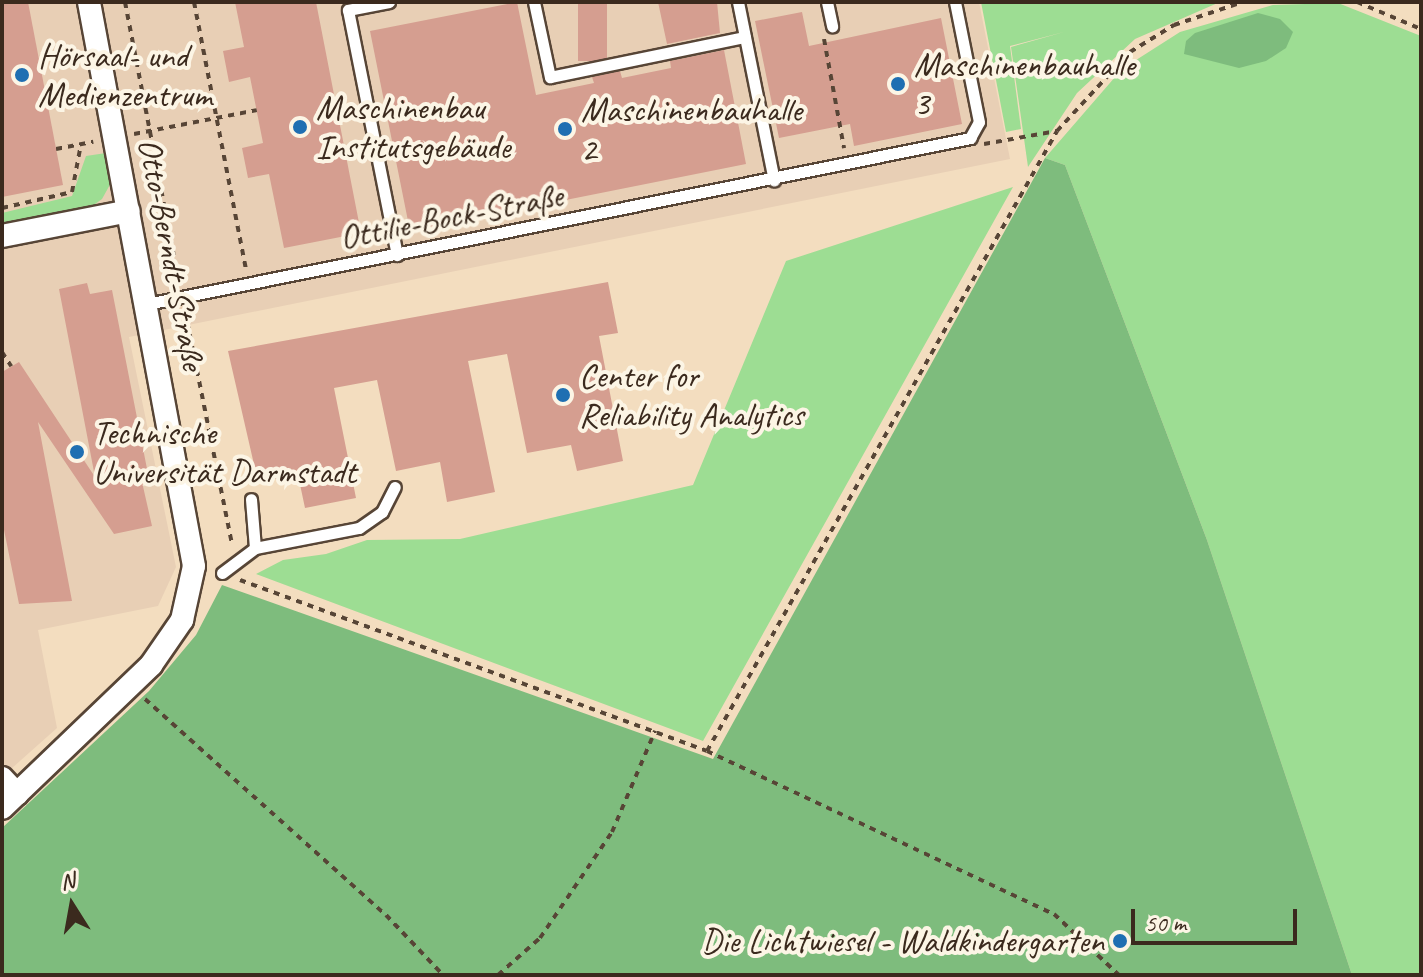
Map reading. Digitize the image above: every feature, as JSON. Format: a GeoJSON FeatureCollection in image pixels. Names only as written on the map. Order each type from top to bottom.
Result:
{"type":"FeatureCollection","features":[{"type":"Feature","properties":{"kind":"street","name":"Otto-Berndt-Straße"},"geometry":{"type":"LineString","coordinates":[[89,2],[194,566],[182,620],[131,687]]}},
{"type":"Feature","properties":{"kind":"street"},"geometry":{"type":"LineString","coordinates":[[2,236],[129,211]]}},
{"type":"Feature","properties":{"kind":"street"},"geometry":{"type":"LineString","coordinates":[[7,793],[131,687]]}},
{"type":"Feature","properties":{"kind":"lane"},"geometry":{"type":"LineString","coordinates":[[389,2],[347,6],[397,255]]}},
{"type":"Feature","properties":{"kind":"lane"},"geometry":{"type":"LineString","coordinates":[[534,2],[550,77],[745,37]]}},
{"type":"Feature","properties":{"kind":"lane"},"geometry":{"type":"LineString","coordinates":[[738,2],[774,180]]}},
{"type":"Feature","properties":{"kind":"lane"},"geometry":{"type":"LineString","coordinates":[[827,2],[832,26]]}},
{"type":"Feature","properties":{"kind":"lane","name":"Ottilie-Bock-Straße"},"geometry":{"type":"LineString","coordinates":[[147,304],[848,166],[970,138],[979,122],[955,2]]}},
{"type":"Feature","properties":{"kind":"lane"},"geometry":{"type":"LineString","coordinates":[[222,573],[255,548],[359,528],[382,512],[395,487]]}},
{"type":"Feature","properties":{"kind":"lane"},"geometry":{"type":"LineString","coordinates":[[251,499],[255,548]]}},
{"type":"Feature","properties":{"kind":"path"},"geometry":{"type":"LineString","coordinates":[[194,2],[249,283]]}},
{"type":"Feature","properties":{"kind":"path"},"geometry":{"type":"LineString","coordinates":[[707,751],[1057,131],[1094,84],[1130,52],[1174,25],[1230,3],[1243,2]]}},
{"type":"Feature","properties":{"kind":"path"},"geometry":{"type":"LineString","coordinates":[[1357,2],[1421,29]]}},
{"type":"Feature","properties":{"kind":"path"},"geometry":{"type":"LineString","coordinates":[[832,26],[823,41],[848,166]]}},
{"type":"Feature","properties":{"kind":"path"},"geometry":{"type":"LineString","coordinates":[[128,135],[257,110]]}},
{"type":"Feature","properties":{"kind":"path"},"geometry":{"type":"LineString","coordinates":[[56,149],[104,139]]}},
{"type":"Feature","properties":{"kind":"path"},"geometry":{"type":"LineString","coordinates":[[2,208],[72,192],[81,144]]}},
{"type":"Feature","properties":{"kind":"path"},"geometry":{"type":"LineString","coordinates":[[2,352],[11,366]]}},
{"type":"Feature","properties":{"kind":"path"},"geometry":{"type":"LineString","coordinates":[[222,573],[707,751],[1054,914],[1119,975]]}},
{"type":"Feature","properties":{"kind":"path"},"geometry":{"type":"LineString","coordinates":[[131,687],[386,915],[443,975]]}},
{"type":"Feature","properties":{"kind":"path"},"geometry":{"type":"LineString","coordinates":[[498,975],[540,938],[612,832],[655,731]]}},
{"type":"Feature","properties":{"kind":"shaded area","name":"Technische Universität Darmstadt"},"geometry":{"type":"Polygon","coordinates":[[[2,2],[979,2],[1010,159],[129,337],[176,567],[158,606],[38,630],[57,728],[2,777],[2,2]]]}},
{"type":"Feature","properties":{"kind":"green space"},"geometry":{"type":"Polygon","coordinates":[[[981,2],[1220,2],[1135,39],[1077,93],[1028,167],[1011,47],[1064,32],[1010,46],[1021,129],[1006,132],[981,2]]]}},
{"type":"Feature","properties":{"kind":"green space"},"geometry":{"type":"Polygon","coordinates":[[[1338,3],[1421,36],[1421,975],[1352,975],[1207,540],[1065,165],[1045,158],[1122,69],[1180,32],[1273,5],[1338,3]]]}},
{"type":"Feature","properties":{"kind":"green space"},"geometry":{"type":"Polygon","coordinates":[[[1258,13],[1280,19],[1293,32],[1286,48],[1266,61],[1239,68],[1184,54],[1186,41],[1195,33],[1258,13]]]}},
{"type":"Feature","properties":{"kind":"green space"},"geometry":{"type":"Polygon","coordinates":[[[106,153],[112,181],[102,199],[91,207],[2,225],[2,213],[72,196],[86,156],[106,153]]]}},
{"type":"Feature","properties":{"kind":"green space"},"geometry":{"type":"Polygon","coordinates":[[[1045,158],[1065,165],[1207,540],[1352,975],[2,975],[2,828],[149,691],[196,635],[222,585],[713,759],[1045,158]]]}},
{"type":"Feature","properties":{"kind":"green space"},"geometry":{"type":"Polygon","coordinates":[[[1013,187],[703,741],[256,574],[283,560],[326,554],[367,540],[460,539],[693,485],[786,261],[1013,187]]]}},
{"type":"Feature","properties":{"kind":"building","name":"Hörsaal- und Medienzentrum"},"geometry":{"type":"Polygon","coordinates":[[[2,2],[28,2],[63,185],[2,197],[2,2]]]}},
{"type":"Feature","properties":{"kind":"building","name":"Maschinenbau Institutsgebäude"},"geometry":{"type":"Polygon","coordinates":[[[235,2],[316,2],[361,233],[284,248],[269,174],[248,178],[242,148],[263,143],[250,77],[229,82],[223,51],[244,47],[235,2]]]}},
{"type":"Feature","properties":{"kind":"building","name":"Maschinenbauhalle 2"},"geometry":{"type":"Polygon","coordinates":[[[517,2],[536,95],[594,83],[592,77],[620,71],[622,78],[671,68],[670,61],[724,50],[746,164],[410,231],[370,31],[517,2]]]}},
{"type":"Feature","properties":{"kind":"building"},"geometry":{"type":"Polygon","coordinates":[[[578,2],[607,2],[607,61],[578,61],[578,2]]]}},
{"type":"Feature","properties":{"kind":"building"},"geometry":{"type":"Polygon","coordinates":[[[658,2],[717,2],[720,33],[667,44],[658,2]]]}},
{"type":"Feature","properties":{"kind":"building"},"geometry":{"type":"Polygon","coordinates":[[[802,12],[809,46],[941,18],[962,124],[854,146],[850,124],[779,138],[755,21],[802,12]]]}},
{"type":"Feature","properties":{"kind":"building","name":"Center for Reliability Analytics"},"geometry":{"type":"Polygon","coordinates":[[[608,282],[618,333],[599,336],[623,461],[577,471],[571,445],[527,453],[507,354],[468,361],[495,492],[447,502],[440,462],[396,471],[377,380],[334,388],[356,498],[305,508],[298,475],[258,482],[228,351],[608,282]]]}},
{"type":"Feature","properties":{"kind":"building"},"geometry":{"type":"Polygon","coordinates":[[[87,283],[90,294],[112,290],[149,479],[142,482],[152,526],[114,534],[38,422],[72,601],[19,604],[2,520],[2,372],[19,362],[95,477],[59,289],[87,283]]]}},
{"type":"Feature","properties":{"kind":"place","name":"Hörsaal- und Medienzentrum"},"geometry":{"type":"Point","coordinates":[22,75]}},
{"type":"Feature","properties":{"kind":"place","name":"Maschinenbauhalle 3"},"geometry":{"type":"Point","coordinates":[898,84]}},
{"type":"Feature","properties":{"kind":"place","name":"Maschinenbau Institutsgebäude"},"geometry":{"type":"Point","coordinates":[300,127]}},
{"type":"Feature","properties":{"kind":"place","name":"Maschinenbauhalle 2"},"geometry":{"type":"Point","coordinates":[565,129]}},
{"type":"Feature","properties":{"kind":"place","name":"Center for Reliability Analytics"},"geometry":{"type":"Point","coordinates":[563,395]}},
{"type":"Feature","properties":{"kind":"place","name":"Technische Universität Darmstadt"},"geometry":{"type":"Point","coordinates":[77,452]}},
{"type":"Feature","properties":{"kind":"place","name":"Die Lichtwiesel - Waldkindergarten"},"geometry":{"type":"Point","coordinates":[1120,941]}}]}
